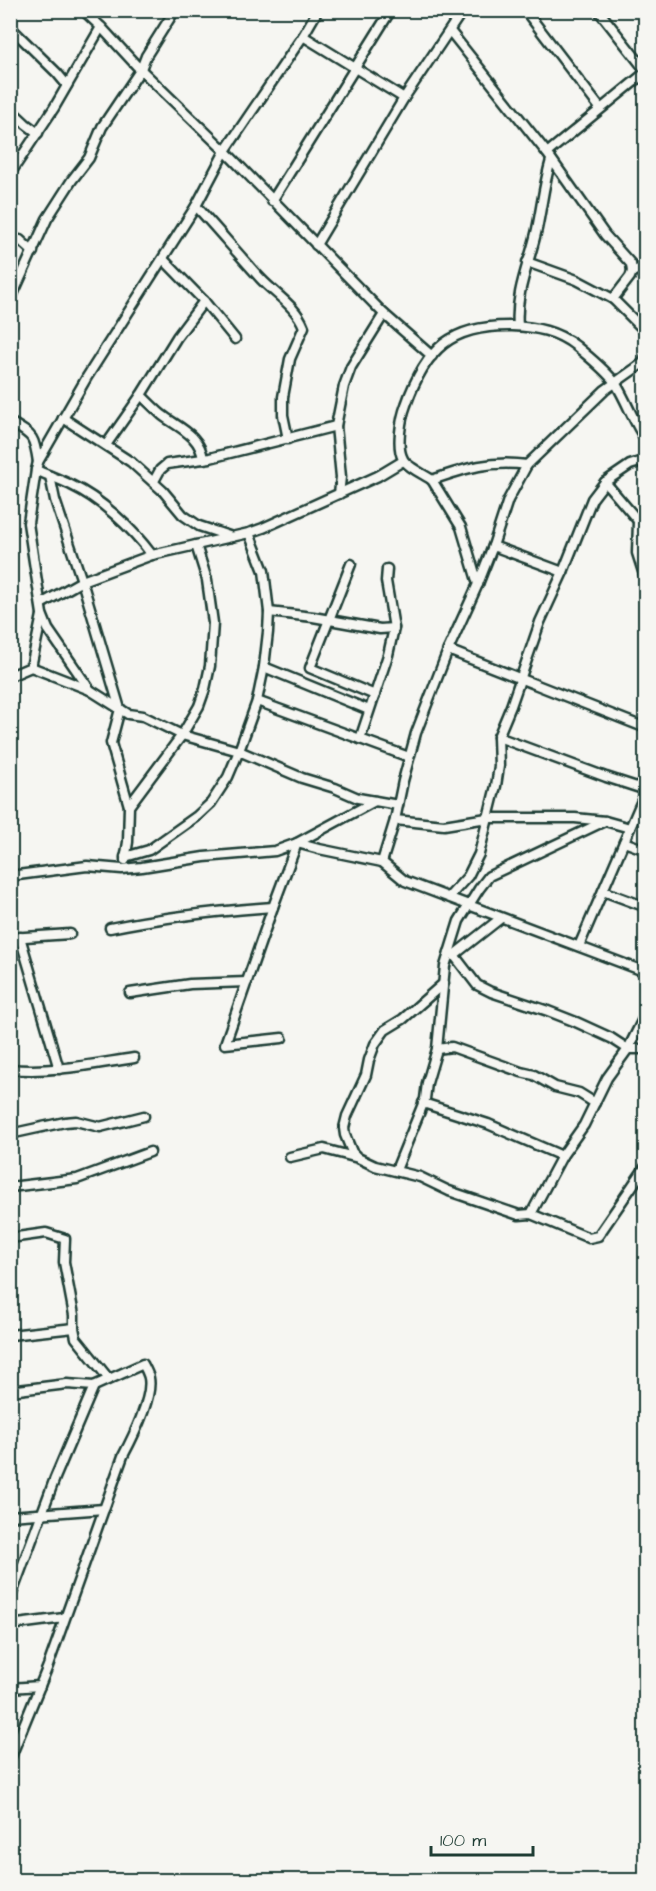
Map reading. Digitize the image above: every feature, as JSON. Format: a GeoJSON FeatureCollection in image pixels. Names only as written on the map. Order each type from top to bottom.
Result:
{"type":"FeatureCollection","features":[{"type":"Feature","properties":{"kind":"street"},"geometry":{"type":"LineString","coordinates":[[83,10],[384,314],[432,356]]}},
{"type":"Feature","properties":{"kind":"street"},"geometry":{"type":"LineString","coordinates":[[37,466],[63,418],[196,206],[225,151],[318,10]]}},
{"type":"Feature","properties":{"kind":"street"},"geometry":{"type":"LineString","coordinates":[[272,201],[391,10]]}},
{"type":"Feature","properties":{"kind":"street"},"geometry":{"type":"LineString","coordinates":[[316,245],[404,98],[463,10]]}},
{"type":"Feature","properties":{"kind":"street"},"geometry":{"type":"LineString","coordinates":[[525,10],[600,108]]}},
{"type":"Feature","properties":{"kind":"street"},"geometry":{"type":"LineString","coordinates":[[518,326],[518,301],[538,227],[549,156],[600,108],[645,71],[598,10]]}},
{"type":"Feature","properties":{"kind":"street"},"geometry":{"type":"LineString","coordinates":[[10,301],[47,219],[89,158],[102,127],[141,69],[146,56],[173,12]]}},
{"type":"Feature","properties":{"kind":"street"},"geometry":{"type":"LineString","coordinates":[[10,27],[67,85]]}},
{"type":"Feature","properties":{"kind":"street"},"geometry":{"type":"LineString","coordinates":[[10,174],[38,133],[101,27]]}},
{"type":"Feature","properties":{"kind":"street"},"geometry":{"type":"LineString","coordinates":[[450,31],[549,156],[605,235],[631,264],[632,272]]}},
{"type":"Feature","properties":{"kind":"street"},"geometry":{"type":"LineString","coordinates":[[303,36],[404,98]]}},
{"type":"Feature","properties":{"kind":"street"},"geometry":{"type":"LineString","coordinates":[[10,109],[38,133]]}},
{"type":"Feature","properties":{"kind":"street"},"geometry":{"type":"LineString","coordinates":[[196,206],[263,281],[290,306],[304,327],[290,358],[283,397],[283,415],[288,439]]}},
{"type":"Feature","properties":{"kind":"street"},"geometry":{"type":"LineString","coordinates":[[10,238],[20,240],[33,252]]}},
{"type":"Feature","properties":{"kind":"street"},"geometry":{"type":"LineString","coordinates":[[163,259],[204,301],[235,339]]}},
{"type":"Feature","properties":{"kind":"street"},"geometry":{"type":"LineString","coordinates":[[527,262],[578,280],[613,300],[645,332]]}},
{"type":"Feature","properties":{"kind":"street"},"geometry":{"type":"LineString","coordinates":[[613,300],[632,272],[645,266]]}},
{"type":"Feature","properties":{"kind":"street"},"geometry":{"type":"LineString","coordinates":[[106,445],[177,337],[204,301]]}},
{"type":"Feature","properties":{"kind":"street"},"geometry":{"type":"LineString","coordinates":[[339,494],[341,477],[336,426],[344,386],[351,368],[384,314]]}},
{"type":"Feature","properties":{"kind":"street"},"geometry":{"type":"LineString","coordinates":[[478,584],[461,527],[432,480],[404,461],[400,451],[401,418],[412,387],[432,356],[452,337],[491,326],[518,326],[548,330],[563,337],[575,345],[615,382],[645,440]]}},
{"type":"Feature","properties":{"kind":"street"},"geometry":{"type":"LineString","coordinates":[[382,862],[395,820],[408,757],[416,734],[448,650],[493,546],[508,500],[527,465],[615,382],[643,363],[645,356]]}},
{"type":"Feature","properties":{"kind":"street"},"geometry":{"type":"LineString","coordinates":[[141,395],[164,416],[188,432],[200,447],[203,459]]}},
{"type":"Feature","properties":{"kind":"street"},"geometry":{"type":"LineString","coordinates":[[63,418],[131,462],[154,481],[183,515],[199,526],[232,537]]}},
{"type":"Feature","properties":{"kind":"street"},"geometry":{"type":"LineString","coordinates":[[10,422],[31,434],[35,441],[37,466],[28,523],[42,614],[48,629],[90,690]]}},
{"type":"Feature","properties":{"kind":"street"},"geometry":{"type":"LineString","coordinates":[[154,481],[159,470],[167,464],[203,459],[336,426]]}},
{"type":"Feature","properties":{"kind":"street"},"geometry":{"type":"LineString","coordinates":[[448,897],[468,876],[480,854],[496,786],[498,737],[540,622],[563,572],[592,498],[605,482],[630,465],[645,460]]}},
{"type":"Feature","properties":{"kind":"street"},"geometry":{"type":"LineString","coordinates":[[41,604],[82,581],[152,555],[249,533],[378,476],[404,461]]}},
{"type":"Feature","properties":{"kind":"street"},"geometry":{"type":"LineString","coordinates":[[432,480],[468,468],[494,463],[527,465]]}},
{"type":"Feature","properties":{"kind":"street"},"geometry":{"type":"LineString","coordinates":[[37,466],[50,477],[72,485],[97,501],[137,535],[152,555]]}},
{"type":"Feature","properties":{"kind":"street"},"geometry":{"type":"LineString","coordinates":[[50,477],[55,500],[120,709],[111,743],[129,806],[128,842],[122,869]]}},
{"type":"Feature","properties":{"kind":"street"},"geometry":{"type":"LineString","coordinates":[[605,482],[645,530]]}},
{"type":"Feature","properties":{"kind":"street"},"geometry":{"type":"LineString","coordinates":[[639,521],[638,553],[645,581]]}},
{"type":"Feature","properties":{"kind":"street"},"geometry":{"type":"LineString","coordinates":[[125,856],[149,850],[197,816],[211,803],[228,777],[239,751],[257,701],[264,667],[268,612],[264,571],[249,533]]}},
{"type":"Feature","properties":{"kind":"street"},"geometry":{"type":"LineString","coordinates":[[129,806],[182,735],[199,706],[205,689],[212,646],[211,601],[196,545]]}},
{"type":"Feature","properties":{"kind":"street"},"geometry":{"type":"LineString","coordinates":[[493,546],[563,572]]}},
{"type":"Feature","properties":{"kind":"street"},"geometry":{"type":"LineString","coordinates":[[351,564],[310,669],[375,695]]}},
{"type":"Feature","properties":{"kind":"street"},"geometry":{"type":"LineString","coordinates":[[360,739],[394,628],[386,581],[387,569]]}},
{"type":"Feature","properties":{"kind":"street"},"geometry":{"type":"LineString","coordinates":[[268,612],[314,617],[380,629],[394,628]]}},
{"type":"Feature","properties":{"kind":"street"},"geometry":{"type":"LineString","coordinates":[[31,667],[42,614]]}},
{"type":"Feature","properties":{"kind":"street"},"geometry":{"type":"LineString","coordinates":[[448,650],[645,728]]}},
{"type":"Feature","properties":{"kind":"street"},"geometry":{"type":"LineString","coordinates":[[10,676],[31,667],[90,690],[128,714],[143,716],[182,735],[239,751],[320,785],[335,788],[358,798],[398,805]]}},
{"type":"Feature","properties":{"kind":"street"},"geometry":{"type":"LineString","coordinates":[[264,667],[369,710]]}},
{"type":"Feature","properties":{"kind":"street"},"geometry":{"type":"LineString","coordinates":[[257,701],[408,757]]}},
{"type":"Feature","properties":{"kind":"street"},"geometry":{"type":"LineString","coordinates":[[498,737],[645,790],[579,946]]}},
{"type":"Feature","properties":{"kind":"street"},"geometry":{"type":"LineString","coordinates":[[10,876],[87,867],[122,869],[204,857],[275,850],[297,843],[375,801]]}},
{"type":"Feature","properties":{"kind":"street"},"geometry":{"type":"LineString","coordinates":[[395,820],[444,825],[488,818],[575,818],[605,821],[630,828]]}},
{"type":"Feature","properties":{"kind":"street"},"geometry":{"type":"LineString","coordinates":[[396,1170],[426,1093],[426,1083],[437,1049],[445,966],[452,953],[459,921],[467,906],[489,876],[605,821]]}},
{"type":"Feature","properties":{"kind":"street"},"geometry":{"type":"LineString","coordinates":[[624,842],[645,850]]}},
{"type":"Feature","properties":{"kind":"street"},"geometry":{"type":"LineString","coordinates":[[297,843],[382,862],[405,881],[645,972]]}},
{"type":"Feature","properties":{"kind":"street"},"geometry":{"type":"LineString","coordinates":[[282,1038],[225,1044],[297,843]]}},
{"type":"Feature","properties":{"kind":"street"},"geometry":{"type":"LineString","coordinates":[[603,891],[645,907]]}},
{"type":"Feature","properties":{"kind":"street"},"geometry":{"type":"LineString","coordinates":[[110,928],[273,907]]}},
{"type":"Feature","properties":{"kind":"street"},"geometry":{"type":"LineString","coordinates":[[452,953],[501,918]]}},
{"type":"Feature","properties":{"kind":"street"},"geometry":{"type":"LineString","coordinates":[[59,1069],[15,937],[70,934]]}},
{"type":"Feature","properties":{"kind":"street"},"geometry":{"type":"LineString","coordinates":[[452,953],[477,985],[491,992],[576,1022],[628,1049],[645,1049]]}},
{"type":"Feature","properties":{"kind":"street"},"geometry":{"type":"LineString","coordinates":[[130,993],[190,984],[247,982]]}},
{"type":"Feature","properties":{"kind":"street"},"geometry":{"type":"LineString","coordinates":[[358,1158],[352,1152],[344,1128],[347,1116],[366,1075],[375,1044],[385,1030],[403,1019],[444,983]]}},
{"type":"Feature","properties":{"kind":"street"},"geometry":{"type":"LineString","coordinates":[[531,1214],[562,1156],[584,1125],[611,1070],[628,1049],[645,1012]]}},
{"type":"Feature","properties":{"kind":"street"},"geometry":{"type":"LineString","coordinates":[[437,1049],[452,1047],[534,1075],[555,1087],[579,1093],[595,1103]]}},
{"type":"Feature","properties":{"kind":"street"},"geometry":{"type":"LineString","coordinates":[[10,1069],[39,1071],[134,1058]]}},
{"type":"Feature","properties":{"kind":"street"},"geometry":{"type":"LineString","coordinates":[[423,1103],[488,1124],[562,1156]]}},
{"type":"Feature","properties":{"kind":"street"},"geometry":{"type":"LineString","coordinates":[[10,1134],[76,1121],[100,1127],[144,1116]]}},
{"type":"Feature","properties":{"kind":"street"},"geometry":{"type":"LineString","coordinates":[[290,1157],[324,1149],[358,1158],[375,1166],[420,1177],[449,1191],[519,1215],[531,1214],[589,1238],[598,1236],[645,1166]]}},
{"type":"Feature","properties":{"kind":"street"},"geometry":{"type":"LineString","coordinates":[[10,1187],[76,1179],[150,1152]]}},
{"type":"Feature","properties":{"kind":"street"},"geometry":{"type":"LineString","coordinates":[[10,1238],[46,1233],[65,1239],[64,1262],[76,1338],[110,1379]]}},
{"type":"Feature","properties":{"kind":"street"},"geometry":{"type":"LineString","coordinates":[[10,1335],[74,1328]]}},
{"type":"Feature","properties":{"kind":"street"},"geometry":{"type":"LineString","coordinates":[[10,1391],[67,1384],[94,1386],[143,1364],[149,1383],[142,1412],[123,1456],[40,1686],[10,1759]]}},
{"type":"Feature","properties":{"kind":"street"},"geometry":{"type":"LineString","coordinates":[[10,1599],[55,1478],[94,1386]]}},
{"type":"Feature","properties":{"kind":"street"},"geometry":{"type":"LineString","coordinates":[[10,1516],[104,1509]]}},
{"type":"Feature","properties":{"kind":"street"},"geometry":{"type":"LineString","coordinates":[[10,1572],[21,1570]]}},
{"type":"Feature","properties":{"kind":"street"},"geometry":{"type":"LineString","coordinates":[[10,1625],[64,1618]]}},
{"type":"Feature","properties":{"kind":"street"},"geometry":{"type":"LineString","coordinates":[[10,1688],[40,1686]]}}]}
